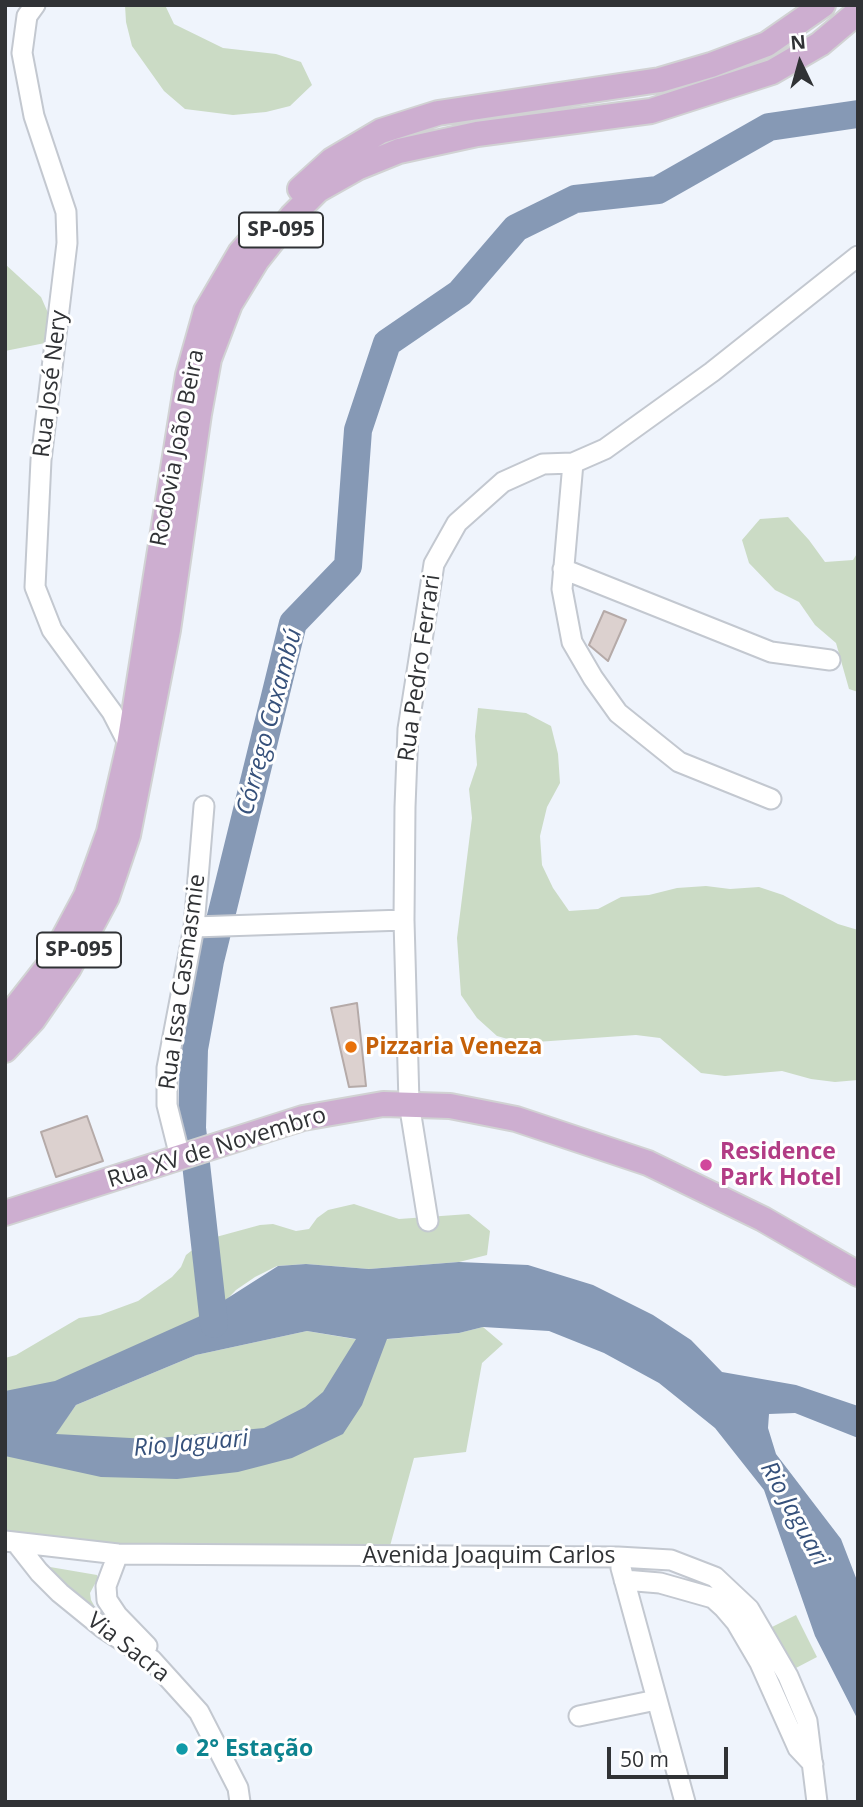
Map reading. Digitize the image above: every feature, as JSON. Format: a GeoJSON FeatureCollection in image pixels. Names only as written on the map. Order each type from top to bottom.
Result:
{"type":"FeatureCollection","features":[{"type":"Feature","properties":{"kind":"main road","name":"Rodovia João Beira"},"geometry":{"type":"LineString","coordinates":[[5,1021],[49,965],[86,896],[109,832],[129,745],[188,375],[206,312],[240,253],[284,203],[332,160],[381,131],[438,113],[660,80],[767,44],[823,5]]}},
{"type":"Feature","properties":{"kind":"main road","name":"Rodovia João Beira"},"geometry":{"type":"LineString","coordinates":[[5,1051],[33,1020],[69,968],[107,897],[128,835],[168,630],[209,359],[230,304],[257,260],[292,216],[318,190],[357,168],[399,151],[477,134],[651,111],[772,72],[820,44],[858,12]]}},
{"type":"Feature","properties":{"kind":"main road","name":"Rua XV de Novembro"},"geometry":{"type":"LineString","coordinates":[[5,1213],[303,1118],[383,1104],[450,1106],[516,1119],[648,1163],[763,1219],[858,1274]]}},
{"type":"Feature","properties":{"kind":"street","name":"Rua José Nery"},"geometry":{"type":"LineString","coordinates":[[35,5],[27,16],[22,53],[34,116],[66,212],[66,243],[41,460],[35,587],[52,630],[111,712],[129,745]]}},
{"type":"Feature","properties":{"kind":"street","name":"Rua Pedro Ferrari"},"geometry":{"type":"LineString","coordinates":[[428,1221],[408,1103],[404,920],[408,729],[434,564],[457,523],[503,482],[543,464],[573,463],[605,449],[712,372],[858,256]]}},
{"type":"Feature","properties":{"kind":"street"},"geometry":{"type":"LineString","coordinates":[[573,463],[562,589],[572,642],[593,678],[618,713],[679,762],[771,799]]}},
{"type":"Feature","properties":{"kind":"street"},"geometry":{"type":"LineString","coordinates":[[563,569],[771,652],[830,660]]}},
{"type":"Feature","properties":{"kind":"street","name":"Rua Issa Casmasmie"},"geometry":{"type":"LineString","coordinates":[[189,1154],[167,1105],[167,1068],[200,926],[204,806]]}},
{"type":"Feature","properties":{"kind":"street"},"geometry":{"type":"LineString","coordinates":[[200,926],[404,920]]}},
{"type":"Feature","properties":{"kind":"street","name":"Avenida Joaquim Carlos"},"geometry":{"type":"LineString","coordinates":[[11,1542],[118,1554],[618,1557],[671,1560],[715,1577],[750,1609],[788,1676],[807,1721],[817,1802]]}},
{"type":"Feature","properties":{"kind":"street","name":"Via Sacra"},"geometry":{"type":"LineString","coordinates":[[11,1542],[60,1593],[103,1628],[155,1658],[204,1709],[224,1738],[250,1791],[250,1802]]}},
{"type":"Feature","properties":{"kind":"street","name":"Via Sacra"},"geometry":{"type":"LineString","coordinates":[[118,1554],[106,1586],[107,1600],[199,1712],[238,1788],[240,1802]]}},
{"type":"Feature","properties":{"kind":"street"},"geometry":{"type":"LineString","coordinates":[[618,1557],[685,1802]]}},
{"type":"Feature","properties":{"kind":"street"},"geometry":{"type":"LineString","coordinates":[[624,1580],[660,1583],[713,1598],[724,1608],[736,1622],[760,1663],[798,1748],[813,1764]]}},
{"type":"Feature","properties":{"kind":"street"},"geometry":{"type":"LineString","coordinates":[[579,1716],[656,1700]]}},
{"type":"Feature","properties":{"kind":"green space"},"geometry":{"type":"Polygon","coordinates":[[[125,5],[165,5],[174,24],[223,48],[276,54],[301,62],[312,85],[290,106],[266,112],[233,115],[185,109],[164,91],[132,46],[125,5]]]}},
{"type":"Feature","properties":{"kind":"green space"},"geometry":{"type":"Polygon","coordinates":[[[5,264],[41,297],[60,340],[5,351],[5,264]]]}},
{"type":"Feature","properties":{"kind":"green space"},"geometry":{"type":"Polygon","coordinates":[[[788,517],[825,562],[853,560],[858,552],[858,692],[849,689],[836,643],[815,625],[799,602],[775,590],[749,563],[742,540],[760,519],[788,517]]]}},
{"type":"Feature","properties":{"kind":"green space"},"geometry":{"type":"Polygon","coordinates":[[[478,708],[526,713],[551,726],[558,754],[560,783],[547,807],[540,836],[542,865],[553,888],[569,911],[598,909],[621,897],[649,895],[677,888],[759,887],[783,895],[838,924],[858,930],[858,1080],[835,1082],[782,1071],[725,1076],[701,1073],[660,1038],[636,1035],[522,1043],[497,1036],[477,1018],[461,995],[457,938],[472,818],[469,789],[477,765],[475,736],[478,708]]]}},
{"type":"Feature","properties":{"kind":"green space"},"geometry":{"type":"Polygon","coordinates":[[[354,1204],[399,1219],[469,1214],[490,1231],[487,1255],[459,1262],[369,1269],[306,1264],[277,1266],[236,1290],[208,1319],[57,1390],[5,1395],[5,1358],[16,1355],[79,1318],[100,1315],[138,1301],[172,1277],[181,1267],[186,1255],[205,1240],[260,1225],[273,1224],[296,1231],[309,1229],[317,1218],[328,1210],[354,1204]]]}},
{"type":"Feature","properties":{"kind":"green space"},"geometry":{"type":"Polygon","coordinates":[[[483,1327],[503,1344],[482,1363],[466,1452],[414,1458],[390,1546],[284,1552],[106,1550],[5,1536],[5,1448],[55,1434],[76,1405],[196,1355],[307,1331],[366,1341],[459,1333],[483,1327]]]}},
{"type":"Feature","properties":{"kind":"green space"},"geometry":{"type":"Polygon","coordinates":[[[46,1568],[97,1575],[90,1593],[100,1616],[46,1568]]]}},
{"type":"Feature","properties":{"kind":"green space"},"geometry":{"type":"Polygon","coordinates":[[[796,1615],[817,1657],[794,1669],[772,1627],[796,1615]]]}},
{"type":"Feature","properties":{"kind":"water","name":"Rio Jaguari"},"geometry":{"type":"Polygon","coordinates":[[[459,1262],[528,1265],[593,1285],[653,1315],[691,1340],[722,1372],[796,1385],[858,1406],[858,1438],[795,1413],[769,1414],[768,1428],[776,1454],[841,1539],[858,1583],[858,1720],[815,1636],[764,1490],[715,1428],[659,1383],[604,1353],[549,1331],[483,1327],[459,1333],[387,1339],[362,1405],[343,1434],[292,1458],[238,1472],[177,1479],[101,1477],[5,1456],[5,1391],[55,1381],[198,1317],[278,1266],[306,1264],[369,1269],[459,1262]],[[307,1331],[196,1355],[76,1405],[56,1434],[149,1439],[264,1428],[305,1407],[323,1392],[356,1339],[307,1331]]]}},
{"type":"Feature","properties":{"kind":"building"},"geometry":{"type":"Polygon","coordinates":[[[604,611],[626,620],[608,661],[589,645],[604,611]]]}},
{"type":"Feature","properties":{"kind":"building","name":"Pizzaria Veneza"},"geometry":{"type":"Polygon","coordinates":[[[357,1003],[366,1086],[349,1087],[331,1008],[357,1003]]]}},
{"type":"Feature","properties":{"kind":"building"},"geometry":{"type":"Polygon","coordinates":[[[87,1116],[103,1161],[56,1177],[41,1132],[87,1116]]]}},
{"type":"Feature","properties":{"kind":"waterway","name":"Córrego Caxambú"},"geometry":{"type":"LineString","coordinates":[[214,1324],[192,1128],[194,1049],[210,961],[293,623],[348,566],[358,430],[387,343],[460,293],[516,228],[575,199],[658,190],[769,127],[858,114]]}},
{"type":"Feature","properties":{"kind":"place","name":"Pizzaria Veneza"},"geometry":{"type":"Point","coordinates":[351,1047]}},
{"type":"Feature","properties":{"kind":"place","name":"Residence Park Hotel"},"geometry":{"type":"Point","coordinates":[706,1165]}},
{"type":"Feature","properties":{"kind":"place","name":"2° Estação"},"geometry":{"type":"Point","coordinates":[182,1749]}}]}
